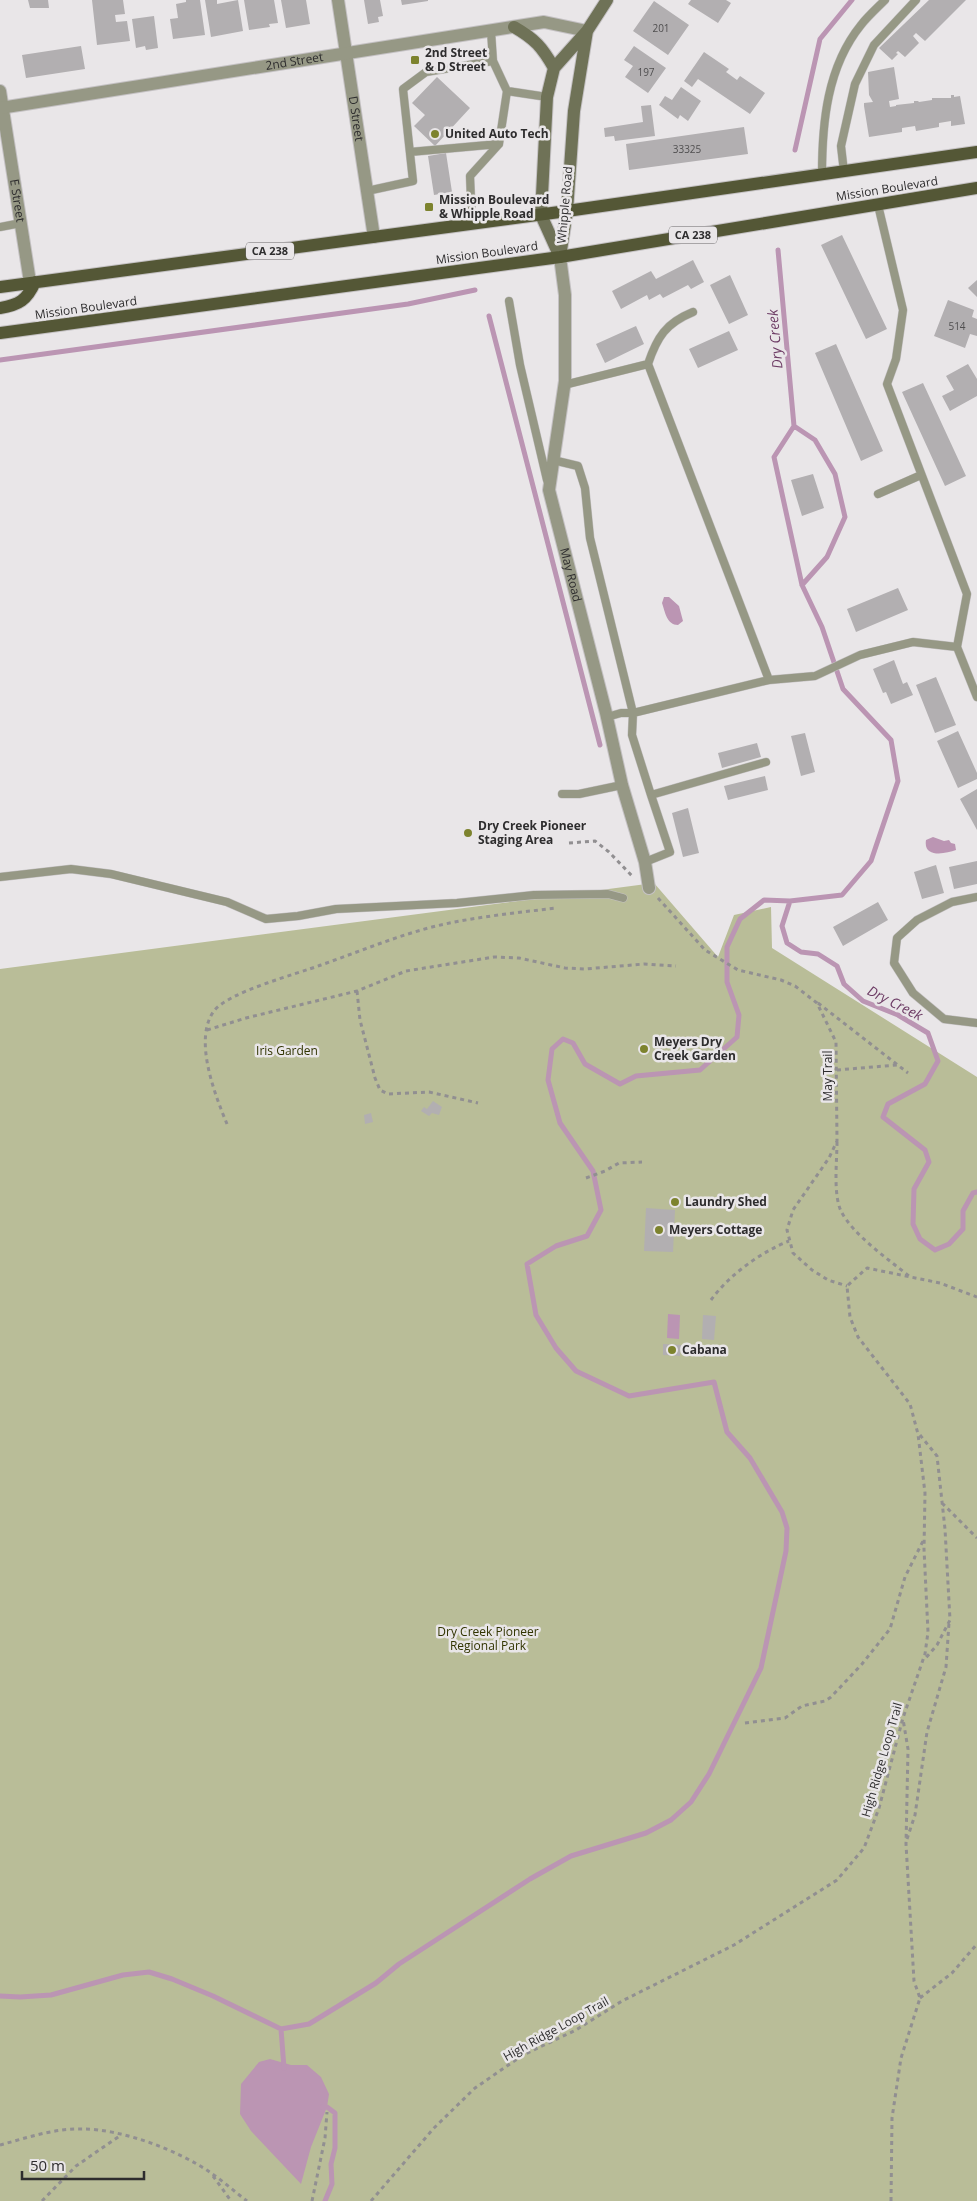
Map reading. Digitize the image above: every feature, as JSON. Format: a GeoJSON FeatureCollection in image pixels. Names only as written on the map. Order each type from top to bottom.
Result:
{"type":"FeatureCollection","features":[{"type":"Feature","properties":{"kind":"main road","name":"Whipple Road"},"geometry":{"type":"LineString","coordinates":[[560,257],[541,215],[547,97],[554,68],[587,31],[607,0]]}},
{"type":"Feature","properties":{"kind":"main road"},"geometry":{"type":"LineString","coordinates":[[514,27],[531,37],[541,46],[554,68]]}},
{"type":"Feature","properties":{"kind":"main road","name":"Whipple Road"},"geometry":{"type":"LineString","coordinates":[[560,257],[567,211],[574,111],[587,31]]}},
{"type":"Feature","properties":{"kind":"main road","name":"Mission Boulevard"},"geometry":{"type":"LineString","coordinates":[[0,286],[541,215],[977,152]]}},
{"type":"Feature","properties":{"kind":"main road","name":"Mission Boulevard"},"geometry":{"type":"LineString","coordinates":[[0,333],[560,257],[977,188]]}},
{"type":"Feature","properties":{"kind":"main road"},"geometry":{"type":"LineString","coordinates":[[0,308],[16,306],[31,292],[32,282]]}},
{"type":"Feature","properties":{"kind":"street","name":"D Street"},"geometry":{"type":"LineString","coordinates":[[338,0],[374,237]]}},
{"type":"Feature","properties":{"kind":"street","name":"2nd Street"},"geometry":{"type":"LineString","coordinates":[[1,108],[544,22],[587,31]]}},
{"type":"Feature","properties":{"kind":"street","name":"E Street"},"geometry":{"type":"LineString","coordinates":[[0,91],[1,108],[20,223],[32,282]]}},
{"type":"Feature","properties":{"kind":"street","name":"May Road"},"geometry":{"type":"LineString","coordinates":[[560,257],[565,296],[564,385],[549,490],[607,717],[622,785],[645,862],[649,888]]}},
{"type":"Feature","properties":{"kind":"lane"},"geometry":{"type":"LineString","coordinates":[[822,175],[822,138],[831,83],[848,43],[860,26],[885,0]]}},
{"type":"Feature","properties":{"kind":"lane"},"geometry":{"type":"LineString","coordinates":[[844,172],[842,146],[855,84],[874,45],[916,0]]}},
{"type":"Feature","properties":{"kind":"lane"},"geometry":{"type":"LineString","coordinates":[[472,224],[470,176],[498,144],[507,91],[492,61],[491,31]]}},
{"type":"Feature","properties":{"kind":"lane"},"geometry":{"type":"LineString","coordinates":[[367,191],[413,181],[403,88],[426,72],[492,61]]}},
{"type":"Feature","properties":{"kind":"lane"},"geometry":{"type":"LineString","coordinates":[[507,91],[547,97]]}},
{"type":"Feature","properties":{"kind":"lane"},"geometry":{"type":"LineString","coordinates":[[410,152],[498,144]]}},
{"type":"Feature","properties":{"kind":"lane"},"geometry":{"type":"LineString","coordinates":[[878,204],[903,310],[896,360],[887,384],[966,594],[957,647],[977,697]]}},
{"type":"Feature","properties":{"kind":"lane"},"geometry":{"type":"LineString","coordinates":[[0,227],[20,223]]}},
{"type":"Feature","properties":{"kind":"lane"},"geometry":{"type":"LineString","coordinates":[[509,301],[520,364],[549,490]]}},
{"type":"Feature","properties":{"kind":"lane"},"geometry":{"type":"LineString","coordinates":[[693,312],[679,318],[664,331],[648,364],[769,680]]}},
{"type":"Feature","properties":{"kind":"lane"},"geometry":{"type":"LineString","coordinates":[[564,385],[648,364]]}},
{"type":"Feature","properties":{"kind":"lane"},"geometry":{"type":"LineString","coordinates":[[553,460],[578,466],[585,488],[590,538],[633,712],[632,735],[670,852],[645,862]]}},
{"type":"Feature","properties":{"kind":"lane"},"geometry":{"type":"LineString","coordinates":[[878,494],[922,475]]}},
{"type":"Feature","properties":{"kind":"lane"},"geometry":{"type":"LineString","coordinates":[[607,717],[769,680],[815,676],[860,655],[913,642],[957,647]]}},
{"type":"Feature","properties":{"kind":"lane"},"geometry":{"type":"LineString","coordinates":[[652,795],[766,762]]}},
{"type":"Feature","properties":{"kind":"lane"},"geometry":{"type":"LineString","coordinates":[[562,794],[578,794],[622,785]]}},
{"type":"Feature","properties":{"kind":"lane"},"geometry":{"type":"LineString","coordinates":[[0,877],[71,869],[111,874],[227,902],[266,918],[298,916],[336,909],[457,903],[534,894],[608,894],[623,898]]}},
{"type":"Feature","properties":{"kind":"lane"},"geometry":{"type":"LineString","coordinates":[[977,897],[952,902],[917,920],[897,938],[894,963],[913,993],[944,1019],[977,1024]]}},
{"type":"Feature","properties":{"kind":"path","name":"May Trail"},"geometry":{"type":"LineString","coordinates":[[569,842],[595,841],[609,852],[633,878],[649,888],[705,950],[738,970],[781,980],[795,986],[817,1003],[836,1042],[837,1141],[829,1158],[793,1210],[787,1230],[789,1241]]}},
{"type":"Feature","properties":{"kind":"path"},"geometry":{"type":"LineString","coordinates":[[227,1124],[214,1092],[205,1047],[207,1030],[213,1012],[221,1004],[234,997],[396,938],[433,927],[474,918],[560,908]]}},
{"type":"Feature","properties":{"kind":"path"},"geometry":{"type":"LineString","coordinates":[[207,1030],[246,1018],[358,991],[406,971],[494,957],[519,958],[565,968],[585,969],[644,964],[676,966]]}},
{"type":"Feature","properties":{"kind":"path"},"geometry":{"type":"LineString","coordinates":[[358,991],[360,1020],[375,1078],[380,1090],[388,1094],[429,1092],[478,1103]]}},
{"type":"Feature","properties":{"kind":"path"},"geometry":{"type":"LineString","coordinates":[[817,1003],[908,1073]]}},
{"type":"Feature","properties":{"kind":"path"},"geometry":{"type":"LineString","coordinates":[[836,1070],[898,1065]]}},
{"type":"Feature","properties":{"kind":"path"},"geometry":{"type":"LineString","coordinates":[[837,1141],[838,1192],[841,1210],[849,1223],[866,1240],[910,1277]]}},
{"type":"Feature","properties":{"kind":"path"},"geometry":{"type":"LineString","coordinates":[[586,1178],[606,1171],[619,1163],[642,1162]]}},
{"type":"Feature","properties":{"kind":"path"},"geometry":{"type":"LineString","coordinates":[[711,1300],[720,1288],[771,1248],[789,1241],[793,1253],[812,1270],[828,1280],[847,1286],[867,1268],[940,1283],[977,1296]]}},
{"type":"Feature","properties":{"kind":"path","name":"High Ridge Loop Trail"},"geometry":{"type":"LineString","coordinates":[[371,2201],[434,2128],[475,2088],[523,2055],[576,2030],[622,2002],[734,1945],[837,1880],[864,1848],[879,1808],[903,1718],[922,1662],[928,1632],[924,1538],[925,1493],[918,1434],[910,1404],[858,1337],[850,1316],[847,1286]]}},
{"type":"Feature","properties":{"kind":"path"},"geometry":{"type":"LineString","coordinates":[[906,1844],[915,1815],[927,1732],[946,1667],[950,1620],[937,1456],[918,1434]]}},
{"type":"Feature","properties":{"kind":"path"},"geometry":{"type":"LineString","coordinates":[[942,1503],[977,1538]]}},
{"type":"Feature","properties":{"kind":"path"},"geometry":{"type":"LineString","coordinates":[[745,1723],[785,1718],[802,1706],[826,1701],[831,1697],[862,1664],[890,1629],[905,1577],[924,1538]]}},
{"type":"Feature","properties":{"kind":"path"},"geometry":{"type":"LineString","coordinates":[[922,1662],[937,1644],[950,1620]]}},
{"type":"Feature","properties":{"kind":"path"},"geometry":{"type":"LineString","coordinates":[[903,1718],[908,1749],[906,1844],[914,1981],[920,1998]]}},
{"type":"Feature","properties":{"kind":"path"},"geometry":{"type":"LineString","coordinates":[[892,2201],[892,2118],[901,2058],[920,1998],[952,1973],[977,1944]]}},
{"type":"Feature","properties":{"kind":"path"},"geometry":{"type":"LineString","coordinates":[[312,2201],[325,2138],[327,2112]]}},
{"type":"Feature","properties":{"kind":"path"},"geometry":{"type":"LineString","coordinates":[[0,2145],[51,2132],[82,2128],[122,2134],[168,2150],[210,2172],[247,2201]]}},
{"type":"Feature","properties":{"kind":"path"},"geometry":{"type":"LineString","coordinates":[[42,2201],[76,2166],[122,2134]]}},
{"type":"Feature","properties":{"kind":"path"},"geometry":{"type":"LineString","coordinates":[[210,2172],[231,2201]]}},
{"type":"Feature","properties":{"kind":"green space","name":"Dry Creek Pioneer Regional Park"},"geometry":{"type":"Polygon","coordinates":[[[654,883],[718,957],[734,915],[771,907],[772,948],[977,1077],[977,2201],[0,2201],[0,969],[654,883]]]}},
{"type":"Feature","properties":{"kind":"shaded area"},"geometry":{"type":"Polygon","coordinates":[[[664,597],[669,597],[679,606],[683,621],[678,625],[671,623],[667,617],[662,603],[664,597]]]}},
{"type":"Feature","properties":{"kind":"shaded area"},"geometry":{"type":"Polygon","coordinates":[[[933,837],[944,841],[949,840],[955,844],[956,850],[946,853],[931,852],[926,846],[926,840],[933,837]]]}},
{"type":"Feature","properties":{"kind":"shaded area"},"geometry":{"type":"Polygon","coordinates":[[[668,1314],[680,1315],[679,1339],[667,1338],[668,1314]]]}},
{"type":"Feature","properties":{"kind":"shaded area"},"geometry":{"type":"Polygon","coordinates":[[[270,2059],[291,2065],[307,2065],[321,2077],[329,2094],[327,2107],[311,2147],[301,2184],[251,2131],[240,2114],[241,2084],[259,2062],[270,2059]]]}},
{"type":"Feature","properties":{"kind":"building"},"geometry":{"type":"Polygon","coordinates":[[[28,0],[48,0],[49,8],[30,8],[28,0]]]}},
{"type":"Feature","properties":{"kind":"building"},"geometry":{"type":"Polygon","coordinates":[[[92,0],[123,0],[125,14],[115,15],[116,22],[127,21],[130,41],[97,45],[92,0]]]}},
{"type":"Feature","properties":{"kind":"building"},"geometry":{"type":"Polygon","coordinates":[[[186,0],[200,0],[205,35],[173,39],[170,19],[178,18],[176,4],[186,2],[186,0]]]}},
{"type":"Feature","properties":{"kind":"building"},"geometry":{"type":"Polygon","coordinates":[[[205,0],[217,0],[217,4],[238,0],[243,31],[211,37],[205,0]]]}},
{"type":"Feature","properties":{"kind":"building"},"geometry":{"type":"Polygon","coordinates":[[[244,0],[274,0],[278,23],[269,24],[270,27],[249,30],[244,0]]]}},
{"type":"Feature","properties":{"kind":"building"},"geometry":{"type":"Polygon","coordinates":[[[281,0],[306,0],[310,24],[286,28],[281,0]]]}},
{"type":"Feature","properties":{"kind":"building"},"geometry":{"type":"Polygon","coordinates":[[[364,0],[380,0],[383,16],[378,17],[379,22],[368,24],[364,0]]]}},
{"type":"Feature","properties":{"kind":"building"},"geometry":{"type":"Polygon","coordinates":[[[401,0],[428,0],[428,1],[402,5],[401,0]]]}},
{"type":"Feature","properties":{"kind":"building"},"geometry":{"type":"Polygon","coordinates":[[[691,0],[726,0],[731,3],[718,23],[688,4],[691,0]]]}},
{"type":"Feature","properties":{"kind":"building"},"geometry":{"type":"Polygon","coordinates":[[[929,0],[966,0],[925,41],[916,33],[913,36],[919,43],[905,57],[898,51],[896,53],[898,54],[892,60],[879,48],[929,0]]]}},
{"type":"Feature","properties":{"kind":"building"},"geometry":{"type":"Polygon","coordinates":[[[654,1],[689,25],[668,55],[633,31],[654,1]]]}},
{"type":"Feature","properties":{"kind":"building"},"geometry":{"type":"Polygon","coordinates":[[[154,16],[158,48],[146,50],[145,46],[136,48],[132,19],[154,16]]]}},
{"type":"Feature","properties":{"kind":"building"},"geometry":{"type":"Polygon","coordinates":[[[81,46],[85,69],[26,78],[22,55],[81,46]]]}},
{"type":"Feature","properties":{"kind":"building"},"geometry":{"type":"Polygon","coordinates":[[[634,46],[666,68],[648,93],[625,77],[633,66],[624,60],[634,46]]]}},
{"type":"Feature","properties":{"kind":"building"},"geometry":{"type":"Polygon","coordinates":[[[704,52],[729,69],[726,72],[737,80],[740,76],[765,93],[750,114],[698,79],[692,87],[684,81],[704,52]]]}},
{"type":"Feature","properties":{"kind":"building"},"geometry":{"type":"Polygon","coordinates":[[[894,67],[899,99],[889,101],[890,107],[914,103],[914,101],[932,100],[932,98],[951,98],[951,95],[954,95],[954,97],[960,96],[965,124],[951,126],[951,121],[939,123],[939,127],[916,131],[915,126],[902,128],[902,132],[869,137],[864,103],[873,102],[869,95],[868,72],[894,67]]]}},
{"type":"Feature","properties":{"kind":"building"},"geometry":{"type":"Polygon","coordinates":[[[437,77],[470,108],[435,146],[414,126],[425,115],[412,103],[437,77]]]}},
{"type":"Feature","properties":{"kind":"building"},"geometry":{"type":"Polygon","coordinates":[[[681,87],[701,101],[688,121],[680,115],[678,119],[659,105],[665,96],[672,100],[681,87]]]}},
{"type":"Feature","properties":{"kind":"building"},"geometry":{"type":"Polygon","coordinates":[[[651,105],[655,136],[615,141],[614,136],[605,137],[604,128],[643,122],[641,106],[651,105]]]}},
{"type":"Feature","properties":{"kind":"building"},"geometry":{"type":"Polygon","coordinates":[[[744,127],[748,154],[629,170],[626,144],[744,127]]]}},
{"type":"Feature","properties":{"kind":"building"},"geometry":{"type":"Polygon","coordinates":[[[446,153],[452,192],[434,195],[428,156],[446,153]]]}},
{"type":"Feature","properties":{"kind":"building"},"geometry":{"type":"Polygon","coordinates":[[[842,235],[887,329],[866,339],[821,245],[842,235]]]}},
{"type":"Feature","properties":{"kind":"building"},"geometry":{"type":"Polygon","coordinates":[[[693,260],[704,282],[691,289],[688,285],[663,298],[660,294],[649,300],[647,295],[621,309],[612,291],[651,271],[656,279],[693,260]]]}},
{"type":"Feature","properties":{"kind":"building"},"geometry":{"type":"Polygon","coordinates":[[[730,275],[748,315],[729,324],[710,285],[730,275]]]}},
{"type":"Feature","properties":{"kind":"building"},"geometry":{"type":"Polygon","coordinates":[[[977,280],[977,297],[968,288],[977,280]]]}},
{"type":"Feature","properties":{"kind":"building"},"geometry":{"type":"Polygon","coordinates":[[[948,300],[974,310],[972,317],[977,319],[977,336],[970,334],[965,348],[934,336],[948,300]]]}},
{"type":"Feature","properties":{"kind":"building"},"geometry":{"type":"Polygon","coordinates":[[[636,326],[644,344],[605,363],[596,344],[636,326]]]}},
{"type":"Feature","properties":{"kind":"building"},"geometry":{"type":"Polygon","coordinates":[[[729,331],[738,350],[698,368],[689,349],[729,331]]]}},
{"type":"Feature","properties":{"kind":"building"},"geometry":{"type":"Polygon","coordinates":[[[836,344],[883,451],[861,461],[815,353],[836,344]]]}},
{"type":"Feature","properties":{"kind":"building"},"geometry":{"type":"Polygon","coordinates":[[[968,364],[977,379],[977,396],[950,411],[942,396],[954,390],[946,376],[968,364]]]}},
{"type":"Feature","properties":{"kind":"building"},"geometry":{"type":"Polygon","coordinates":[[[923,383],[966,476],[945,486],[902,392],[923,383]]]}},
{"type":"Feature","properties":{"kind":"building"},"geometry":{"type":"Polygon","coordinates":[[[813,474],[824,508],[802,516],[791,480],[813,474]]]}},
{"type":"Feature","properties":{"kind":"building"},"geometry":{"type":"Polygon","coordinates":[[[898,588],[908,610],[856,632],[847,609],[898,588]]]}},
{"type":"Feature","properties":{"kind":"building"},"geometry":{"type":"Polygon","coordinates":[[[894,660],[903,684],[907,682],[913,695],[891,704],[886,692],[883,693],[873,669],[894,660]]]}},
{"type":"Feature","properties":{"kind":"building"},"geometry":{"type":"Polygon","coordinates":[[[936,677],[956,725],[935,733],[916,685],[936,677]]]}},
{"type":"Feature","properties":{"kind":"building"},"geometry":{"type":"Polygon","coordinates":[[[958,731],[977,773],[977,779],[958,788],[937,741],[958,731]]]}},
{"type":"Feature","properties":{"kind":"building"},"geometry":{"type":"Polygon","coordinates":[[[805,733],[815,772],[801,776],[791,736],[805,733]]]}},
{"type":"Feature","properties":{"kind":"building"},"geometry":{"type":"Polygon","coordinates":[[[757,743],[761,757],[722,768],[718,753],[757,743]]]}},
{"type":"Feature","properties":{"kind":"building"},"geometry":{"type":"Polygon","coordinates":[[[765,776],[768,790],[728,800],[724,786],[765,776]]]}},
{"type":"Feature","properties":{"kind":"building"},"geometry":{"type":"Polygon","coordinates":[[[977,789],[977,830],[960,799],[977,789]]]}},
{"type":"Feature","properties":{"kind":"building"},"geometry":{"type":"Polygon","coordinates":[[[688,808],[699,853],[683,857],[672,813],[688,808]]]}},
{"type":"Feature","properties":{"kind":"building"},"geometry":{"type":"Polygon","coordinates":[[[977,861],[977,884],[954,889],[949,867],[977,861]]]}},
{"type":"Feature","properties":{"kind":"building"},"geometry":{"type":"Polygon","coordinates":[[[936,865],[944,893],[922,899],[914,872],[936,865]]]}},
{"type":"Feature","properties":{"kind":"building"},"geometry":{"type":"Polygon","coordinates":[[[878,902],[888,920],[843,946],[833,927],[878,902]]]}},
{"type":"Feature","properties":{"kind":"building"},"geometry":{"type":"Polygon","coordinates":[[[433,1101],[442,1107],[439,1115],[432,1113],[429,1116],[421,1111],[424,1107],[427,1109],[433,1101]]]}},
{"type":"Feature","properties":{"kind":"building"},"geometry":{"type":"Polygon","coordinates":[[[371,1113],[373,1122],[365,1124],[364,1115],[371,1113]]]}},
{"type":"Feature","properties":{"kind":"building","name":"Laundry Shed"},"geometry":{"type":"Polygon","coordinates":[[[670,1197],[680,1198],[679,1206],[669,1205],[670,1197]]]}},
{"type":"Feature","properties":{"kind":"building","name":"Meyers Cottage"},"geometry":{"type":"Polygon","coordinates":[[[646,1208],[675,1210],[673,1252],[644,1251],[646,1208]]]}},
{"type":"Feature","properties":{"kind":"building"},"geometry":{"type":"Polygon","coordinates":[[[703,1315],[716,1316],[714,1340],[702,1339],[703,1315]]]}},
{"type":"Feature","properties":{"kind":"building","name":"Cabana"},"geometry":{"type":"Polygon","coordinates":[[[663,1344],[681,1345],[680,1356],[663,1355],[663,1344]]]}},
{"type":"Feature","properties":{"kind":"waterway","name":"Dry Creek"},"geometry":{"type":"LineString","coordinates":[[795,150],[820,39],[852,0]]}},
{"type":"Feature","properties":{"kind":"waterway"},"geometry":{"type":"LineString","coordinates":[[0,1996],[51,1995],[123,1975],[149,1972],[172,1979],[213,1996],[281,2029],[309,2024],[376,1983],[399,1964],[530,1879],[571,1856],[646,1833],[671,1820],[691,1802],[709,1774],[761,1668],[786,1551],[787,1528],[782,1512],[750,1458],[727,1432],[714,1382],[629,1396],[576,1371],[556,1348],[536,1315],[527,1264],[556,1246],[587,1236],[601,1210],[593,1171],[560,1123],[548,1080],[552,1049],[563,1039],[573,1043],[585,1064],[620,1084],[636,1076],[700,1070],[737,1037],[739,1015],[727,982],[727,947],[740,919],[764,900],[790,901],[842,895],[871,861],[898,781],[891,740],[843,689],[822,627],[802,585],[774,457],[794,426],[778,250]]}},
{"type":"Feature","properties":{"kind":"waterway"},"geometry":{"type":"LineString","coordinates":[[0,360],[408,304],[475,290]]}},
{"type":"Feature","properties":{"kind":"waterway"},"geometry":{"type":"LineString","coordinates":[[489,316],[600,745]]}},
{"type":"Feature","properties":{"kind":"waterway","name":"Dry Creek"},"geometry":{"type":"LineString","coordinates":[[794,426],[815,440],[835,474],[845,517],[827,557],[802,585]]}},
{"type":"Feature","properties":{"kind":"waterway","name":"Dry Creek"},"geometry":{"type":"LineString","coordinates":[[790,901],[782,926],[787,943],[801,952],[818,954],[837,966],[844,984],[863,1001],[898,1015],[928,1033],[938,1061],[925,1084],[888,1104],[883,1117],[925,1150],[929,1162],[914,1189],[913,1224],[920,1239],[935,1250],[949,1244],[963,1229],[963,1211],[973,1193],[977,1192]]}},
{"type":"Feature","properties":{"kind":"waterway"},"geometry":{"type":"LineString","coordinates":[[281,2029],[284,2068]]}},
{"type":"Feature","properties":{"kind":"waterway"},"geometry":{"type":"LineString","coordinates":[[322,2107],[327,2107],[335,2113],[335,2148],[331,2164],[332,2184],[325,2201]]}},
{"type":"Feature","properties":{"kind":"place","name":"2nd Street & D Street"},"geometry":{"type":"Point","coordinates":[415,60]}},
{"type":"Feature","properties":{"kind":"place","name":"United Auto Tech"},"geometry":{"type":"Point","coordinates":[435,134]}},
{"type":"Feature","properties":{"kind":"place","name":"Mission Boulevard & Whipple Road"},"geometry":{"type":"Point","coordinates":[429,207]}},
{"type":"Feature","properties":{"kind":"place","name":"Dry Creek Pioneer Staging Area"},"geometry":{"type":"Point","coordinates":[468,833]}},
{"type":"Feature","properties":{"kind":"place","name":"Meyers Dry Creek Garden"},"geometry":{"type":"Point","coordinates":[644,1049]}},
{"type":"Feature","properties":{"kind":"place","name":"Laundry Shed"},"geometry":{"type":"Point","coordinates":[675,1202]}},
{"type":"Feature","properties":{"kind":"place","name":"Meyers Cottage"},"geometry":{"type":"Point","coordinates":[659,1230]}},
{"type":"Feature","properties":{"kind":"place","name":"Cabana"},"geometry":{"type":"Point","coordinates":[672,1350]}},
{"type":"Feature","properties":{"kind":"park label","name":"Iris Garden"},"geometry":{"type":"Point","coordinates":[287,1051]}}]}
